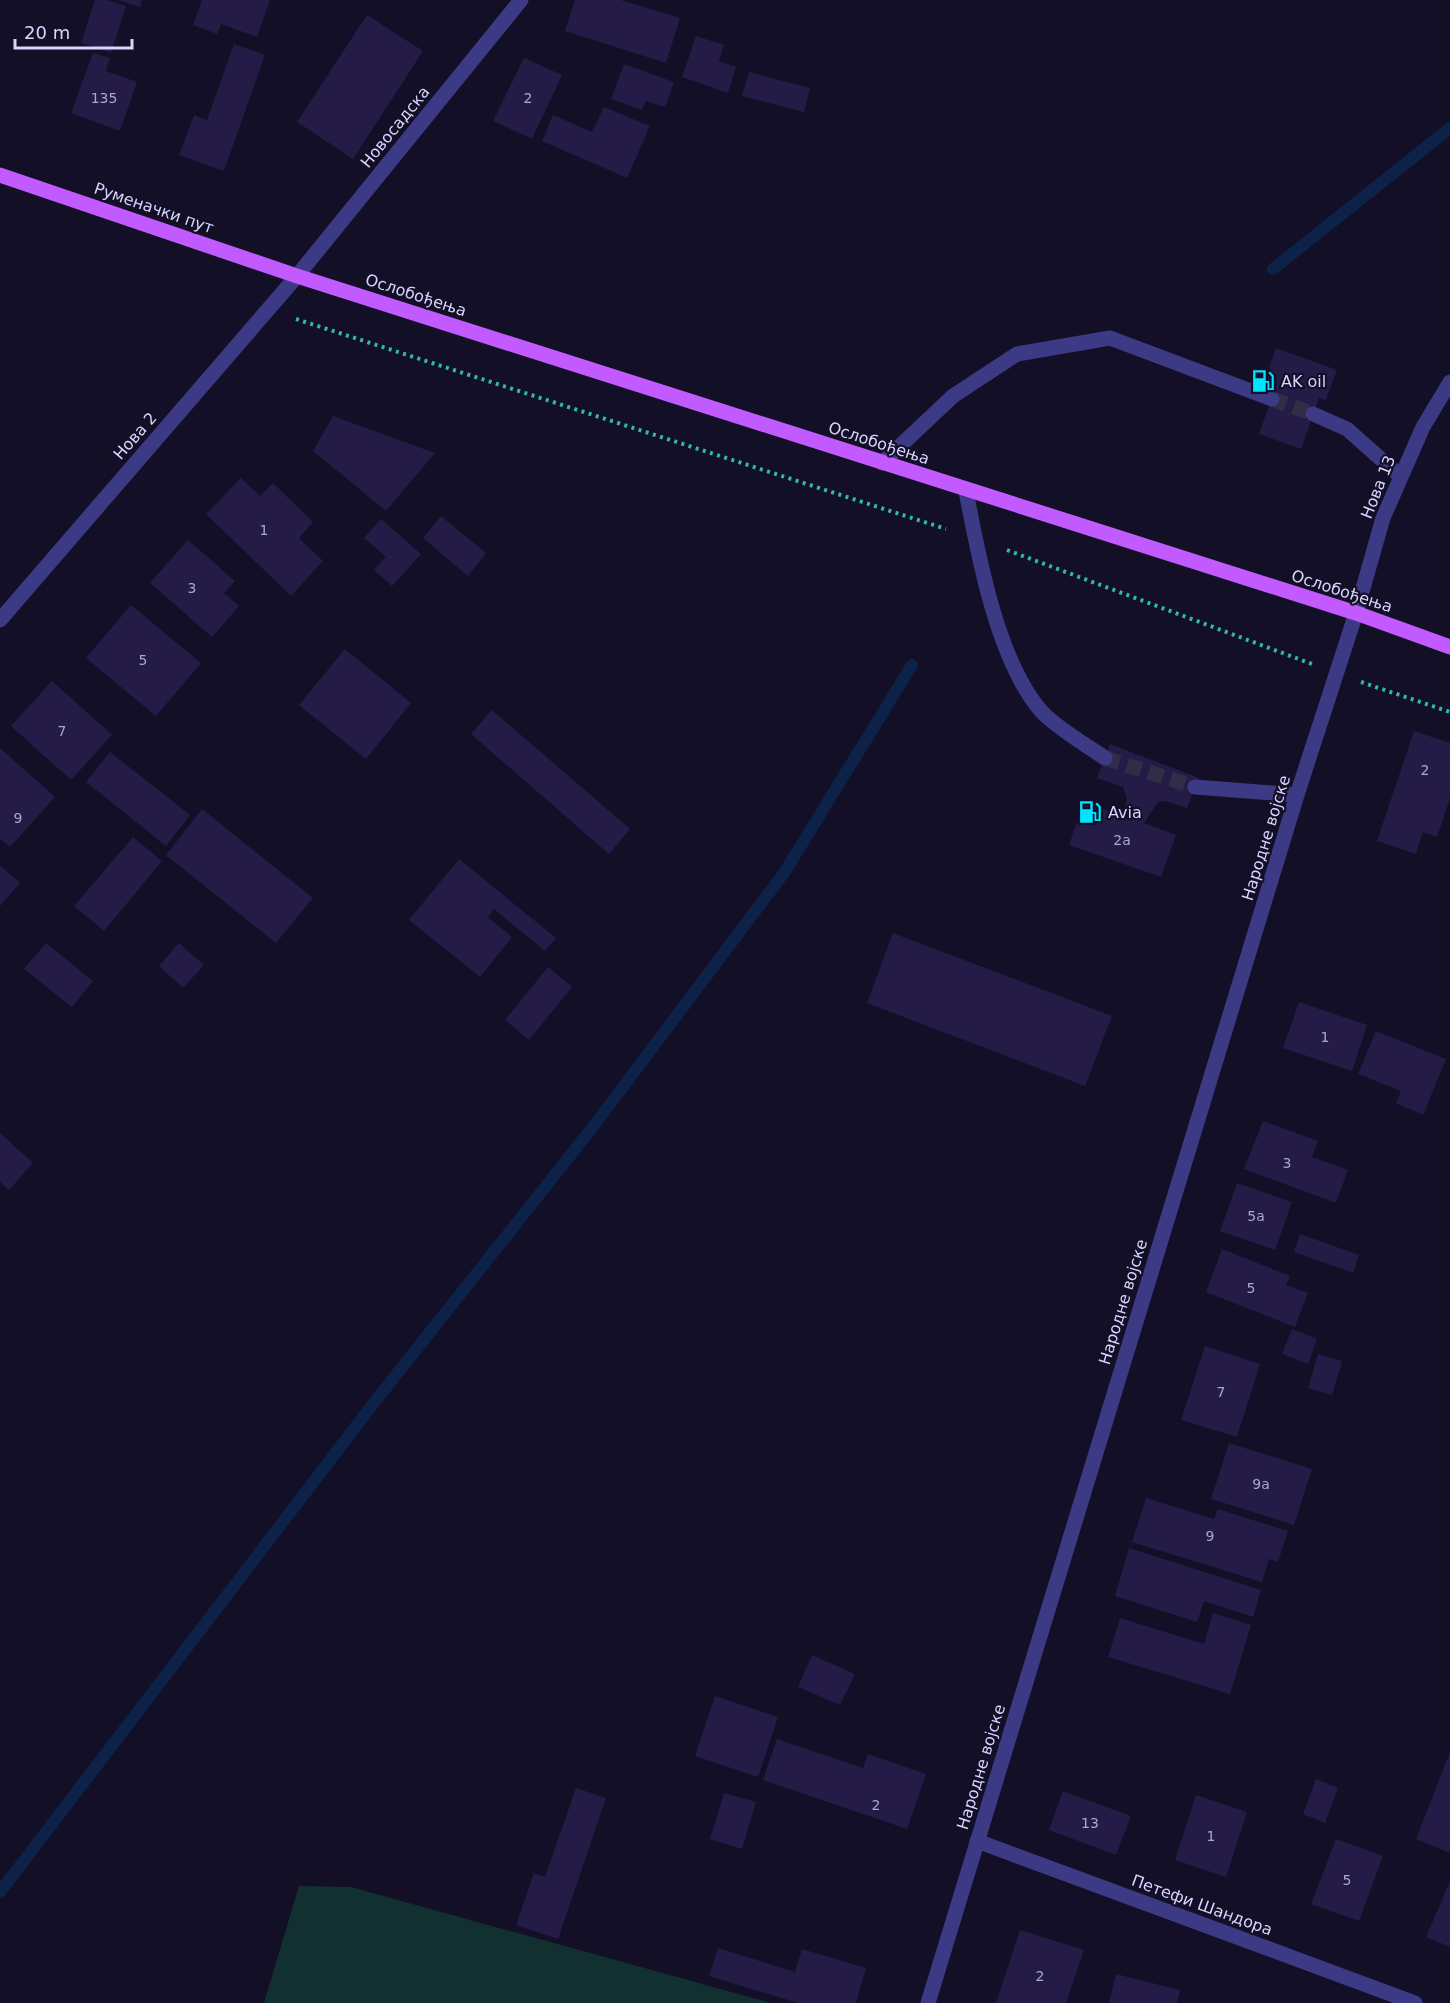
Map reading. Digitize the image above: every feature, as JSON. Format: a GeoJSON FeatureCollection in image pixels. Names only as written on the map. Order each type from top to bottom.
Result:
{"type":"FeatureCollection","features":[{"type":"Feature","properties":{"kind":"main road","name":"Руменачки пут"},"geometry":{"type":"LineString","coordinates":[[0,175],[297,276]]}},
{"type":"Feature","properties":{"kind":"main road","name":"Ослобођења"},"geometry":{"type":"LineString","coordinates":[[297,276],[966,491],[1356,613],[1450,647]]}},
{"type":"Feature","properties":{"kind":"street","name":"Новосадска"},"geometry":{"type":"LineString","coordinates":[[297,276],[521,0]]}},
{"type":"Feature","properties":{"kind":"street","name":"Нова 2"},"geometry":{"type":"LineString","coordinates":[[0,620],[297,276]]}},
{"type":"Feature","properties":{"kind":"street"},"geometry":{"type":"LineString","coordinates":[[882,463],[953,396],[1017,354],[1110,338],[1272,399]]}},
{"type":"Feature","properties":{"kind":"street","name":"Нова 13"},"geometry":{"type":"LineString","coordinates":[[1356,613],[1383,518],[1400,476],[1423,427],[1450,382]]}},
{"type":"Feature","properties":{"kind":"street"},"geometry":{"type":"LineString","coordinates":[[1313,414],[1347,429],[1400,476]]}},
{"type":"Feature","properties":{"kind":"street"},"geometry":{"type":"LineString","coordinates":[[966,491],[974,538],[1008,658],[1042,712],[1105,758]]}},
{"type":"Feature","properties":{"kind":"street","name":"Народне војске"},"geometry":{"type":"LineString","coordinates":[[928,2003],[1297,795],[1356,613]]}},
{"type":"Feature","properties":{"kind":"street"},"geometry":{"type":"LineString","coordinates":[[1195,787],[1297,795]]}},
{"type":"Feature","properties":{"kind":"street","name":"Петефи Шандора"},"geometry":{"type":"LineString","coordinates":[[977,1840],[1415,2003]]}},
{"type":"Feature","properties":{"kind":"path"},"geometry":{"type":"LineString","coordinates":[[267,310],[974,538],[1337,673],[1450,712]]}},
{"type":"Feature","properties":{"kind":"green space"},"geometry":{"type":"Polygon","coordinates":[[[299,1886],[351,1887],[771,2003],[264,2003],[299,1886]]]}},
{"type":"Feature","properties":{"kind":"building"},"geometry":{"type":"Polygon","coordinates":[[[95,0],[107,0],[126,6],[111,53],[81,43],[95,0]]]}},
{"type":"Feature","properties":{"kind":"building"},"geometry":{"type":"Polygon","coordinates":[[[118,0],[142,0],[140,7],[118,0]]]}},
{"type":"Feature","properties":{"kind":"building"},"geometry":{"type":"Polygon","coordinates":[[[202,0],[270,0],[257,37],[221,24],[217,34],[193,25],[202,0]]]}},
{"type":"Feature","properties":{"kind":"building"},"geometry":{"type":"Polygon","coordinates":[[[575,0],[621,0],[680,18],[666,63],[565,31],[575,0]]]}},
{"type":"Feature","properties":{"kind":"building"},"geometry":{"type":"Polygon","coordinates":[[[367,15],[423,51],[353,159],[297,122],[367,15]]]}},
{"type":"Feature","properties":{"kind":"building"},"geometry":{"type":"Polygon","coordinates":[[[696,36],[724,45],[719,61],[736,67],[728,93],[682,77],[696,36]]]}},
{"type":"Feature","properties":{"kind":"building"},"geometry":{"type":"Polygon","coordinates":[[[234,44],[265,55],[224,171],[179,155],[194,115],[207,120],[234,44]]]}},
{"type":"Feature","properties":{"kind":"building"},"geometry":{"type":"Polygon","coordinates":[[[93,53],[110,58],[106,71],[137,82],[120,131],[71,113],[93,53]]]}},
{"type":"Feature","properties":{"kind":"building"},"geometry":{"type":"Polygon","coordinates":[[[524,58],[562,75],[532,139],[493,121],[524,58]]]}},
{"type":"Feature","properties":{"kind":"building"},"geometry":{"type":"Polygon","coordinates":[[[624,64],[674,82],[665,107],[646,101],[642,110],[611,99],[624,64]]]}},
{"type":"Feature","properties":{"kind":"building"},"geometry":{"type":"Polygon","coordinates":[[[749,72],[810,88],[804,112],[742,96],[749,72]]]}},
{"type":"Feature","properties":{"kind":"building"},"geometry":{"type":"Polygon","coordinates":[[[604,107],[650,126],[627,178],[542,141],[553,115],[592,132],[604,107]]]}},
{"type":"Feature","properties":{"kind":"building"},"geometry":{"type":"Polygon","coordinates":[[[1276,348],[1337,370],[1326,400],[1319,398],[1301,449],[1259,434],[1277,383],[1265,379],[1276,348]]]}},
{"type":"Feature","properties":{"kind":"building"},"geometry":{"type":"Polygon","coordinates":[[[333,416],[435,453],[386,511],[313,451],[333,416]]]}},
{"type":"Feature","properties":{"kind":"building"},"geometry":{"type":"Polygon","coordinates":[[[241,478],[260,496],[273,483],[313,522],[299,538],[323,561],[291,596],[206,514],[241,478]]]}},
{"type":"Feature","properties":{"kind":"building"},"geometry":{"type":"Polygon","coordinates":[[[441,516],[486,553],[468,576],[423,538],[441,516]]]}},
{"type":"Feature","properties":{"kind":"building"},"geometry":{"type":"Polygon","coordinates":[[[381,519],[421,554],[392,586],[374,570],[386,557],[364,538],[381,519]]]}},
{"type":"Feature","properties":{"kind":"building"},"geometry":{"type":"Polygon","coordinates":[[[188,540],[235,581],[224,593],[239,606],[212,637],[150,583],[188,540]]]}},
{"type":"Feature","properties":{"kind":"building"},"geometry":{"type":"Polygon","coordinates":[[[131,605],[201,663],[156,716],[86,658],[131,605]]]}},
{"type":"Feature","properties":{"kind":"building"},"geometry":{"type":"Polygon","coordinates":[[[345,649],[411,703],[366,759],[299,705],[345,649]]]}},
{"type":"Feature","properties":{"kind":"building"},"geometry":{"type":"Polygon","coordinates":[[[52,681],[112,735],[71,780],[11,726],[52,681]]]}},
{"type":"Feature","properties":{"kind":"building"},"geometry":{"type":"Polygon","coordinates":[[[492,710],[630,829],[609,854],[471,734],[492,710]]]}},
{"type":"Feature","properties":{"kind":"building"},"geometry":{"type":"Polygon","coordinates":[[[1414,731],[1450,743],[1450,798],[1437,837],[1423,832],[1416,854],[1377,841],[1414,731]]]}},
{"type":"Feature","properties":{"kind":"building"},"geometry":{"type":"Polygon","coordinates":[[[1110,744],[1199,778],[1187,808],[1165,801],[1158,802],[1144,823],[1176,835],[1161,877],[1069,845],[1084,802],[1122,816],[1127,799],[1123,787],[1097,778],[1110,744]]]}},
{"type":"Feature","properties":{"kind":"building"},"geometry":{"type":"Polygon","coordinates":[[[0,748],[55,797],[10,847],[0,839],[0,748]]]}},
{"type":"Feature","properties":{"kind":"building"},"geometry":{"type":"Polygon","coordinates":[[[110,752],[190,815],[166,846],[86,782],[110,752]]]}},
{"type":"Feature","properties":{"kind":"building"},"geometry":{"type":"Polygon","coordinates":[[[202,809],[313,898],[276,943],[166,855],[202,809]]]}},
{"type":"Feature","properties":{"kind":"building"},"geometry":{"type":"Polygon","coordinates":[[[133,837],[162,861],[104,931],[74,906],[133,837]]]}},
{"type":"Feature","properties":{"kind":"building"},"geometry":{"type":"Polygon","coordinates":[[[459,859],[556,938],[545,951],[494,909],[488,917],[512,937],[480,977],[409,920],[459,859]]]}},
{"type":"Feature","properties":{"kind":"building"},"geometry":{"type":"Polygon","coordinates":[[[0,865],[20,883],[0,906],[0,865]]]}},
{"type":"Feature","properties":{"kind":"building"},"geometry":{"type":"Polygon","coordinates":[[[893,933],[1112,1016],[1085,1086],[867,1003],[893,933]]]}},
{"type":"Feature","properties":{"kind":"building"},"geometry":{"type":"Polygon","coordinates":[[[46,943],[93,981],[72,1007],[24,969],[46,943]]]}},
{"type":"Feature","properties":{"kind":"building"},"geometry":{"type":"Polygon","coordinates":[[[179,943],[204,965],[183,988],[159,966],[179,943]]]}},
{"type":"Feature","properties":{"kind":"building"},"geometry":{"type":"Polygon","coordinates":[[[548,967],[572,987],[529,1040],[505,1020],[548,967]]]}},
{"type":"Feature","properties":{"kind":"building"},"geometry":{"type":"Polygon","coordinates":[[[1299,1002],[1367,1025],[1352,1071],[1283,1048],[1299,1002]]]}},
{"type":"Feature","properties":{"kind":"building"},"geometry":{"type":"Polygon","coordinates":[[[1376,1031],[1446,1059],[1423,1115],[1396,1103],[1401,1091],[1358,1074],[1376,1031]]]}},
{"type":"Feature","properties":{"kind":"building"},"geometry":{"type":"Polygon","coordinates":[[[1263,1121],[1318,1141],[1312,1157],[1348,1170],[1336,1203],[1244,1169],[1263,1121]]]}},
{"type":"Feature","properties":{"kind":"building"},"geometry":{"type":"Polygon","coordinates":[[[0,1133],[33,1163],[9,1190],[0,1182],[0,1133]]]}},
{"type":"Feature","properties":{"kind":"building"},"geometry":{"type":"Polygon","coordinates":[[[1237,1183],[1292,1202],[1275,1250],[1220,1231],[1237,1183]]]}},
{"type":"Feature","properties":{"kind":"building"},"geometry":{"type":"Polygon","coordinates":[[[1300,1234],[1359,1255],[1353,1273],[1294,1252],[1300,1234]]]}},
{"type":"Feature","properties":{"kind":"building"},"geometry":{"type":"Polygon","coordinates":[[[1222,1249],[1290,1276],[1286,1285],[1308,1293],[1295,1327],[1206,1292],[1222,1249]]]}},
{"type":"Feature","properties":{"kind":"building"},"geometry":{"type":"Polygon","coordinates":[[[1292,1329],[1317,1339],[1308,1364],[1282,1354],[1292,1329]]]}},
{"type":"Feature","properties":{"kind":"building"},"geometry":{"type":"Polygon","coordinates":[[[1205,1346],[1260,1364],[1237,1437],[1181,1420],[1205,1346]]]}},
{"type":"Feature","properties":{"kind":"building"},"geometry":{"type":"Polygon","coordinates":[[[1318,1354],[1342,1361],[1332,1395],[1308,1388],[1318,1354]]]}},
{"type":"Feature","properties":{"kind":"building"},"geometry":{"type":"Polygon","coordinates":[[[1229,1443],[1312,1469],[1294,1525],[1211,1499],[1229,1443]]]}},
{"type":"Feature","properties":{"kind":"building"},"geometry":{"type":"Polygon","coordinates":[[[1146,1498],[1214,1519],[1218,1509],[1288,1531],[1278,1562],[1269,1559],[1262,1582],[1132,1542],[1146,1498]]]}},
{"type":"Feature","properties":{"kind":"building"},"geometry":{"type":"Polygon","coordinates":[[[1129,1548],[1261,1590],[1253,1617],[1204,1601],[1197,1622],[1115,1596],[1129,1548]]]}},
{"type":"Feature","properties":{"kind":"building"},"geometry":{"type":"Polygon","coordinates":[[[1213,1613],[1251,1625],[1230,1694],[1108,1657],[1120,1618],[1204,1644],[1213,1613]]]}},
{"type":"Feature","properties":{"kind":"building"},"geometry":{"type":"Polygon","coordinates":[[[812,1655],[855,1674],[840,1705],[798,1687],[812,1655]]]}},
{"type":"Feature","properties":{"kind":"building"},"geometry":{"type":"Polygon","coordinates":[[[715,1696],[778,1717],[758,1777],[695,1756],[715,1696]]]}},
{"type":"Feature","properties":{"kind":"building"},"geometry":{"type":"Polygon","coordinates":[[[777,1739],[863,1768],[868,1754],[926,1774],[907,1829],[763,1780],[777,1739]]]}},
{"type":"Feature","properties":{"kind":"building"},"geometry":{"type":"Polygon","coordinates":[[[1450,1752],[1450,1853],[1416,1839],[1450,1752]]]}},
{"type":"Feature","properties":{"kind":"building"},"geometry":{"type":"Polygon","coordinates":[[[1316,1779],[1338,1788],[1325,1823],[1303,1814],[1316,1779]]]}},
{"type":"Feature","properties":{"kind":"building"},"geometry":{"type":"Polygon","coordinates":[[[576,1788],[606,1798],[558,1939],[516,1925],[534,1873],[545,1877],[576,1788]]]}},
{"type":"Feature","properties":{"kind":"building"},"geometry":{"type":"Polygon","coordinates":[[[1063,1791],[1131,1816],[1116,1855],[1049,1830],[1063,1791]]]}},
{"type":"Feature","properties":{"kind":"building"},"geometry":{"type":"Polygon","coordinates":[[[724,1793],[756,1802],[742,1849],[710,1839],[724,1793]]]}},
{"type":"Feature","properties":{"kind":"building"},"geometry":{"type":"Polygon","coordinates":[[[1196,1795],[1247,1812],[1226,1877],[1175,1860],[1196,1795]]]}},
{"type":"Feature","properties":{"kind":"building"},"geometry":{"type":"Polygon","coordinates":[[[1336,1839],[1383,1856],[1359,1921],[1311,1904],[1336,1839]]]}},
{"type":"Feature","properties":{"kind":"building"},"geometry":{"type":"Polygon","coordinates":[[[1450,1881],[1450,1947],[1426,1937],[1450,1881]]]}},
{"type":"Feature","properties":{"kind":"building"},"geometry":{"type":"Polygon","coordinates":[[[1020,1930],[1084,1950],[1066,2003],[996,2003],[1020,1930]]]}},
{"type":"Feature","properties":{"kind":"building"},"geometry":{"type":"Polygon","coordinates":[[[718,1948],[795,1972],[802,1949],[866,1968],[856,2003],[798,2003],[709,1976],[718,1948]]]}},
{"type":"Feature","properties":{"kind":"building"},"geometry":{"type":"Polygon","coordinates":[[[1116,1974],[1180,1990],[1177,2003],[1109,2003],[1116,1974]]]}},
{"type":"Feature","properties":{"kind":"waterway"},"geometry":{"type":"LineString","coordinates":[[1273,269],[1450,128]]}},
{"type":"Feature","properties":{"kind":"waterway"},"geometry":{"type":"LineString","coordinates":[[0,1892],[373,1404],[592,1128],[784,873],[912,665]]}},
{"type":"Feature","properties":{"kind":"tunnel"},"geometry":{"type":"LineString","coordinates":[[1272,399],[1313,414]]}},
{"type":"Feature","properties":{"kind":"tunnel"},"geometry":{"type":"LineString","coordinates":[[1105,758],[1195,787]]}},
{"type":"Feature","properties":{"kind":"place","name":"AK oil"},"geometry":{"type":"Point","coordinates":[1263,381]}},
{"type":"Feature","properties":{"kind":"place","name":"Avia"},"geometry":{"type":"Point","coordinates":[1090,812]}}]}
